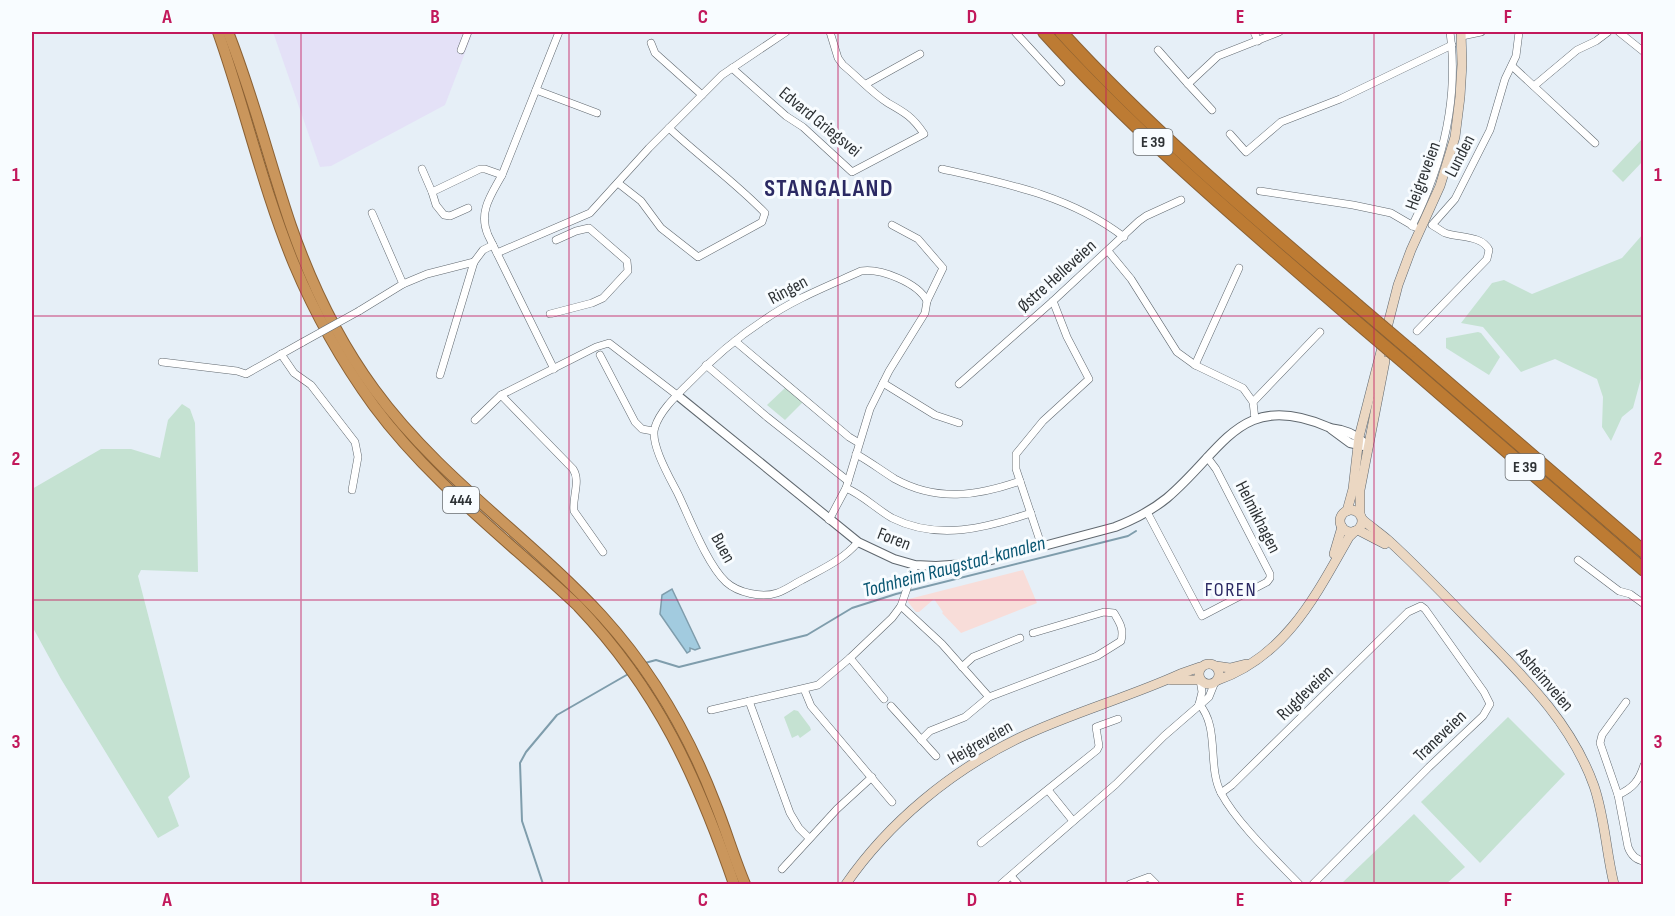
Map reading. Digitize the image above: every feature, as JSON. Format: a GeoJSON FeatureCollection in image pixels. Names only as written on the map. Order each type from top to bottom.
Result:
{"type":"FeatureCollection","features":[{"type":"Feature","properties":{"kind":"highway","name":"444"},"geometry":{"type":"LineString","coordinates":[[218,32],[276,215],[294,263],[327,333],[345,363],[376,408],[429,470],[619,645]]}},
{"type":"Feature","properties":{"kind":"highway","name":"444"},"geometry":{"type":"LineString","coordinates":[[228,32],[247,82],[303,260],[332,321],[362,372],[388,408],[428,454],[591,604],[651,689],[676,719],[715,802],[745,885]]}},
{"type":"Feature","properties":{"kind":"highway","name":"E 39"},"geometry":{"type":"LineString","coordinates":[[1044,32],[1106,97],[1158,146],[1353,319],[1644,570]]}},
{"type":"Feature","properties":{"kind":"highway","name":"E 39"},"geometry":{"type":"LineString","coordinates":[[1061,32],[1166,137],[1256,218],[1644,552]]}},
{"type":"Feature","properties":{"kind":"highway","name":"444"},"geometry":{"type":"LineString","coordinates":[[651,689],[706,809],[734,885]]}},
{"type":"Feature","properties":{"kind":"main road","name":"Heigreveien"},"geometry":{"type":"LineString","coordinates":[[1347,510],[1353,489],[1358,442],[1402,273],[1416,228],[1440,186],[1455,137],[1461,97],[1461,34]]}},
{"type":"Feature","properties":{"kind":"main road","name":"Heigreveien"},"geometry":{"type":"LineString","coordinates":[[1361,516],[1359,500],[1385,361],[1389,326]]}},
{"type":"Feature","properties":{"kind":"main road"},"geometry":{"type":"LineString","coordinates":[[1216,681],[1233,674],[1275,645],[1297,622],[1319,592],[1349,537],[1357,531],[1361,516],[1354,510],[1347,510],[1341,518],[1342,527],[1330,571]]}},
{"type":"Feature","properties":{"kind":"main road","name":"Asheimveien"},"geometry":{"type":"LineString","coordinates":[[1361,516],[1389,541],[1521,674],[1544,699],[1563,726],[1580,754],[1594,786],[1606,835],[1614,885]]}},
{"type":"Feature","properties":{"kind":"main road"},"geometry":{"type":"LineString","coordinates":[[1342,527],[1348,531],[1357,531]]}},
{"type":"Feature","properties":{"kind":"main road","name":"Asheimveien"},"geometry":{"type":"LineString","coordinates":[[1357,531],[1397,550]]}},
{"type":"Feature","properties":{"kind":"main road","name":"Heigreveien"},"geometry":{"type":"LineString","coordinates":[[846,885],[874,849],[904,817],[967,767],[1003,746],[1208,664],[1230,668],[1248,664]]}},
{"type":"Feature","properties":{"kind":"main road"},"geometry":{"type":"LineString","coordinates":[[1216,666],[1219,671],[1216,681]]}},
{"type":"Feature","properties":{"kind":"main road"},"geometry":{"type":"LineString","coordinates":[[1200,668],[1198,674],[1200,680]]}},
{"type":"Feature","properties":{"kind":"main road","name":"Heigreveien"},"geometry":{"type":"LineString","coordinates":[[1166,680],[1200,680],[1207,684],[1216,681]]}},
{"type":"Feature","properties":{"kind":"main road","name":"Asheimveien"},"geometry":{"type":"LineString","coordinates":[[1606,885],[1609,865]]}},
{"type":"Feature","properties":{"kind":"street"},"geometry":{"type":"LineString","coordinates":[[461,50],[468,32]]}},
{"type":"Feature","properties":{"kind":"street"},"geometry":{"type":"LineString","coordinates":[[554,369],[493,245],[483,218],[559,32]]}},
{"type":"Feature","properties":{"kind":"street"},"geometry":{"type":"LineString","coordinates":[[497,253],[580,219],[598,206],[702,95],[732,68],[786,32]]}},
{"type":"Feature","properties":{"kind":"street","name":"Edvard Griegsvei"},"geometry":{"type":"LineString","coordinates":[[732,68],[786,116],[804,127],[852,172],[924,134],[900,108],[888,102],[843,65],[838,58],[830,32]]}},
{"type":"Feature","properties":{"kind":"street"},"geometry":{"type":"LineString","coordinates":[[1015,32],[1061,82]]}},
{"type":"Feature","properties":{"kind":"street"},"geometry":{"type":"LineString","coordinates":[[1254,32],[1258,41]]}},
{"type":"Feature","properties":{"kind":"street"},"geometry":{"type":"LineString","coordinates":[[1188,84],[1218,56],[1279,32]]}},
{"type":"Feature","properties":{"kind":"street"},"geometry":{"type":"LineString","coordinates":[[1260,191],[1322,199],[1390,213],[1416,228],[1435,174],[1445,134],[1453,77],[1450,32]]}},
{"type":"Feature","properties":{"kind":"street"},"geometry":{"type":"LineString","coordinates":[[1461,34],[1482,32]]}},
{"type":"Feature","properties":{"kind":"street","name":"Lunden"},"geometry":{"type":"LineString","coordinates":[[1417,331],[1486,259],[1489,250],[1478,240],[1446,233],[1432,225],[1455,199],[1490,130],[1505,79],[1512,66],[1519,43],[1519,32]]}},
{"type":"Feature","properties":{"kind":"street"},"geometry":{"type":"LineString","coordinates":[[1534,86],[1577,50],[1608,32]]}},
{"type":"Feature","properties":{"kind":"street"},"geometry":{"type":"LineString","coordinates":[[1619,32],[1644,52]]}},
{"type":"Feature","properties":{"kind":"street"},"geometry":{"type":"LineString","coordinates":[[651,42],[655,53],[702,95]]}},
{"type":"Feature","properties":{"kind":"street"},"geometry":{"type":"LineString","coordinates":[[1230,134],[1246,152],[1281,122],[1340,99],[1452,45]]}},
{"type":"Feature","properties":{"kind":"street"},"geometry":{"type":"LineString","coordinates":[[1158,50],[1212,110]]}},
{"type":"Feature","properties":{"kind":"street"},"geometry":{"type":"LineString","coordinates":[[866,84],[920,54]]}},
{"type":"Feature","properties":{"kind":"street"},"geometry":{"type":"LineString","coordinates":[[1512,66],[1595,143]]}},
{"type":"Feature","properties":{"kind":"street"},"geometry":{"type":"LineString","coordinates":[[537,90],[597,113]]}},
{"type":"Feature","properties":{"kind":"street"},"geometry":{"type":"LineString","coordinates":[[618,183],[641,201],[662,228],[698,257],[762,222],[765,213],[760,207],[669,128]]}},
{"type":"Feature","properties":{"kind":"street"},"geometry":{"type":"LineString","coordinates":[[422,169],[436,205],[444,215],[450,216],[468,208]]}},
{"type":"Feature","properties":{"kind":"street"},"geometry":{"type":"LineString","coordinates":[[432,192],[480,169],[502,175]]}},
{"type":"Feature","properties":{"kind":"street"},"geometry":{"type":"LineString","coordinates":[[942,169],[1048,195],[1113,228],[1124,237]]}},
{"type":"Feature","properties":{"kind":"street","name":"Østre Helleveien"},"geometry":{"type":"LineString","coordinates":[[959,384],[1146,216],[1181,200]]}},
{"type":"Feature","properties":{"kind":"street"},"geometry":{"type":"LineString","coordinates":[[372,213],[403,284]]}},
{"type":"Feature","properties":{"kind":"street"},"geometry":{"type":"LineString","coordinates":[[829,520],[847,485],[870,409],[925,313],[927,301],[943,267],[918,239],[892,225]]}},
{"type":"Feature","properties":{"kind":"street"},"geometry":{"type":"LineString","coordinates":[[550,314],[599,300],[625,274],[628,267],[627,261],[589,228],[556,240]]}},
{"type":"Feature","properties":{"kind":"street"},"geometry":{"type":"LineString","coordinates":[[440,375],[474,262],[483,250],[493,245]]}},
{"type":"Feature","properties":{"kind":"street"},"geometry":{"type":"LineString","coordinates":[[1108,251],[1131,279],[1177,352],[1195,365],[1243,388],[1253,402],[1255,418]]}},
{"type":"Feature","properties":{"kind":"street"},"geometry":{"type":"LineString","coordinates":[[162,362],[246,374],[403,284],[428,274],[474,262]]}},
{"type":"Feature","properties":{"kind":"street"},"geometry":{"type":"LineString","coordinates":[[1195,365],[1239,268]]}},
{"type":"Feature","properties":{"kind":"street","name":"Ringen"},"geometry":{"type":"LineString","coordinates":[[677,395],[706,365],[764,319],[803,297],[861,271],[872,269],[880,271],[917,288],[927,301]]}},
{"type":"Feature","properties":{"kind":"street"},"geometry":{"type":"LineString","coordinates":[[1041,547],[1015,463],[1016,454],[1043,421],[1089,379],[1067,337],[1053,301]]}},
{"type":"Feature","properties":{"kind":"street"},"geometry":{"type":"LineString","coordinates":[[1253,402],[1320,332]]}},
{"type":"Feature","properties":{"kind":"street"},"geometry":{"type":"LineString","coordinates":[[735,341],[840,430],[859,442]]}},
{"type":"Feature","properties":{"kind":"street","name":"Foren"},"geometry":{"type":"LineString","coordinates":[[475,420],[501,395],[609,343],[617,346],[858,542],[894,559],[915,565],[959,566],[980,563],[1115,527],[1147,512],[1166,498],[1234,431],[1255,418],[1292,415],[1308,418],[1332,429],[1345,431],[1358,442]]}},
{"type":"Feature","properties":{"kind":"street"},"geometry":{"type":"LineString","coordinates":[[282,354],[294,373],[311,385],[355,442],[358,457],[352,490]]}},
{"type":"Feature","properties":{"kind":"street"},"geometry":{"type":"LineString","coordinates":[[600,355],[635,422],[642,429],[653,431],[656,423],[677,395]]}},
{"type":"Feature","properties":{"kind":"street","name":"Foren"},"geometry":{"type":"LineString","coordinates":[[706,365],[871,505],[893,518],[912,526],[946,531],[999,524],[1031,513]]}},
{"type":"Feature","properties":{"kind":"street"},"geometry":{"type":"LineString","coordinates":[[883,383],[935,415],[959,423]]}},
{"type":"Feature","properties":{"kind":"street"},"geometry":{"type":"LineString","coordinates":[[501,395],[576,474],[574,511],[603,552]]}},
{"type":"Feature","properties":{"kind":"street","name":"Buen"},"geometry":{"type":"LineString","coordinates":[[653,431],[655,445],[676,491],[718,572],[727,584],[741,591],[757,594],[776,593],[843,557],[858,542]]}},
{"type":"Feature","properties":{"kind":"street"},"geometry":{"type":"LineString","coordinates":[[1358,442],[1368,447]]}},
{"type":"Feature","properties":{"kind":"street"},"geometry":{"type":"LineString","coordinates":[[856,454],[914,489],[934,494],[969,495],[987,492],[1020,481]]}},
{"type":"Feature","properties":{"kind":"street","name":"Helmikhagen"},"geometry":{"type":"LineString","coordinates":[[1147,512],[1202,616],[1266,582],[1270,574],[1216,469],[1207,457]]}},
{"type":"Feature","properties":{"kind":"street"},"geometry":{"type":"LineString","coordinates":[[1578,560],[1619,591],[1630,594],[1644,604]]}},
{"type":"Feature","properties":{"kind":"street"},"geometry":{"type":"LineString","coordinates":[[711,710],[804,689],[825,681],[901,606],[915,565]]}},
{"type":"Feature","properties":{"kind":"street"},"geometry":{"type":"LineString","coordinates":[[901,606],[942,644],[989,697]]}},
{"type":"Feature","properties":{"kind":"street","name":"Traneveien"},"geometry":{"type":"LineString","coordinates":[[1313,885],[1429,767],[1483,716],[1490,704],[1430,614],[1421,606],[1408,612]]}},
{"type":"Feature","properties":{"kind":"street"},"geometry":{"type":"LineString","coordinates":[[921,740],[930,731],[965,717],[989,697],[1097,656],[1121,641],[1123,633],[1122,625],[1114,613],[1104,612],[1033,633]]}},
{"type":"Feature","properties":{"kind":"street","name":"Rugdeveien"},"geometry":{"type":"LineString","coordinates":[[1221,793],[1408,612]]}},
{"type":"Feature","properties":{"kind":"street"},"geometry":{"type":"LineString","coordinates":[[1046,618],[1050,627]]}},
{"type":"Feature","properties":{"kind":"street"},"geometry":{"type":"LineString","coordinates":[[962,667],[974,657],[1020,638]]}},
{"type":"Feature","properties":{"kind":"street"},"geometry":{"type":"LineString","coordinates":[[850,658],[884,699]]}},
{"type":"Feature","properties":{"kind":"street"},"geometry":{"type":"LineString","coordinates":[[1199,705],[1202,692],[1200,680]]}},
{"type":"Feature","properties":{"kind":"street"},"geometry":{"type":"LineString","coordinates":[[1001,885],[1116,784],[1164,736],[1209,697],[1216,681]]}},
{"type":"Feature","properties":{"kind":"street"},"geometry":{"type":"LineString","coordinates":[[804,689],[811,706],[892,802]]}},
{"type":"Feature","properties":{"kind":"street"},"geometry":{"type":"LineString","coordinates":[[749,701],[790,813],[799,828],[810,838]]}},
{"type":"Feature","properties":{"kind":"street"},"geometry":{"type":"LineString","coordinates":[[1626,702],[1602,735],[1600,742],[1618,795],[1628,847],[1638,860],[1644,861]]}},
{"type":"Feature","properties":{"kind":"street"},"geometry":{"type":"LineString","coordinates":[[1199,705],[1207,714],[1217,782],[1221,793],[1234,812],[1299,885]]}},
{"type":"Feature","properties":{"kind":"street"},"geometry":{"type":"LineString","coordinates":[[891,706],[936,756]]}},
{"type":"Feature","properties":{"kind":"street"},"geometry":{"type":"LineString","coordinates":[[981,843],[1097,750],[1099,746],[1096,727],[1118,719]]}},
{"type":"Feature","properties":{"kind":"street"},"geometry":{"type":"LineString","coordinates":[[1618,795],[1633,787],[1641,776],[1644,765]]}},
{"type":"Feature","properties":{"kind":"street"},"geometry":{"type":"LineString","coordinates":[[782,869],[837,809],[872,777]]}},
{"type":"Feature","properties":{"kind":"street"},"geometry":{"type":"LineString","coordinates":[[1048,790],[1073,821]]}},
{"type":"Feature","properties":{"kind":"street"},"geometry":{"type":"LineString","coordinates":[[1011,876],[1018,885]]}},
{"type":"Feature","properties":{"kind":"street"},"geometry":{"type":"LineString","coordinates":[[1130,885],[1149,877],[1156,885]]}},
{"type":"Feature","properties":{"kind":"shaded area"},"geometry":{"type":"Polygon","coordinates":[[[273,32],[473,32],[445,105],[331,166],[320,167],[273,32]]]}},
{"type":"Feature","properties":{"kind":"shaded area"},"geometry":{"type":"Polygon","coordinates":[[[1023,570],[1037,603],[961,633],[942,613],[934,599],[919,612],[916,612],[908,602],[909,599],[1023,570]]]}},
{"type":"Feature","properties":{"kind":"green space"},"geometry":{"type":"Polygon","coordinates":[[[1643,138],[1643,161],[1623,182],[1612,171],[1643,138]]]}},
{"type":"Feature","properties":{"kind":"green space"},"geometry":{"type":"Polygon","coordinates":[[[1643,234],[1643,371],[1633,408],[1622,417],[1611,441],[1602,427],[1603,397],[1597,379],[1555,359],[1521,372],[1483,327],[1461,323],[1492,283],[1504,280],[1532,294],[1622,258],[1643,234]]]}},
{"type":"Feature","properties":{"kind":"green space"},"geometry":{"type":"Polygon","coordinates":[[[1478,332],[1500,357],[1489,375],[1446,348],[1446,338],[1478,332]]]}},
{"type":"Feature","properties":{"kind":"green space"},"geometry":{"type":"Polygon","coordinates":[[[785,388],[804,401],[785,420],[767,405],[785,388]]]}},
{"type":"Feature","properties":{"kind":"green space"},"geometry":{"type":"Polygon","coordinates":[[[182,404],[190,409],[195,423],[198,572],[141,570],[138,576],[190,777],[168,797],[179,826],[158,838],[61,679],[32,626],[32,489],[101,449],[131,449],[160,458],[168,420],[182,404]]]}},
{"type":"Feature","properties":{"kind":"green space"},"geometry":{"type":"Polygon","coordinates":[[[794,710],[798,711],[811,730],[800,738],[798,735],[792,738],[784,717],[794,710]]]}},
{"type":"Feature","properties":{"kind":"green space"},"geometry":{"type":"Polygon","coordinates":[[[1508,717],[1565,774],[1480,863],[1421,802],[1508,717]]]}},
{"type":"Feature","properties":{"kind":"green space"},"geometry":{"type":"Polygon","coordinates":[[[1414,814],[1465,867],[1446,884],[1341,884],[1414,814]]]}},
{"type":"Feature","properties":{"kind":"water"},"geometry":{"type":"Polygon","coordinates":[[[672,589],[700,648],[695,650],[690,648],[687,653],[660,614],[662,595],[672,589]]]}},
{"type":"Feature","properties":{"kind":"waterway","name":"Todnheim Raugstad-kanalen"},"geometry":{"type":"LineString","coordinates":[[645,663],[656,660],[679,667],[807,635],[852,608],[896,594],[1128,536],[1136,531]]}},
{"type":"Feature","properties":{"kind":"waterway","name":"Todnheim Raugstad-kanalen"},"geometry":{"type":"LineString","coordinates":[[543,884],[522,821],[520,763],[526,752],[557,715],[630,673]]}},
{"type":"Feature","properties":{"kind":"district","name":"STANGALAND"},"geometry":{"type":"Point","coordinates":[829,188]}},
{"type":"Feature","properties":{"kind":"district","name":"FOREN"},"geometry":{"type":"Point","coordinates":[1231,590]}}]}
